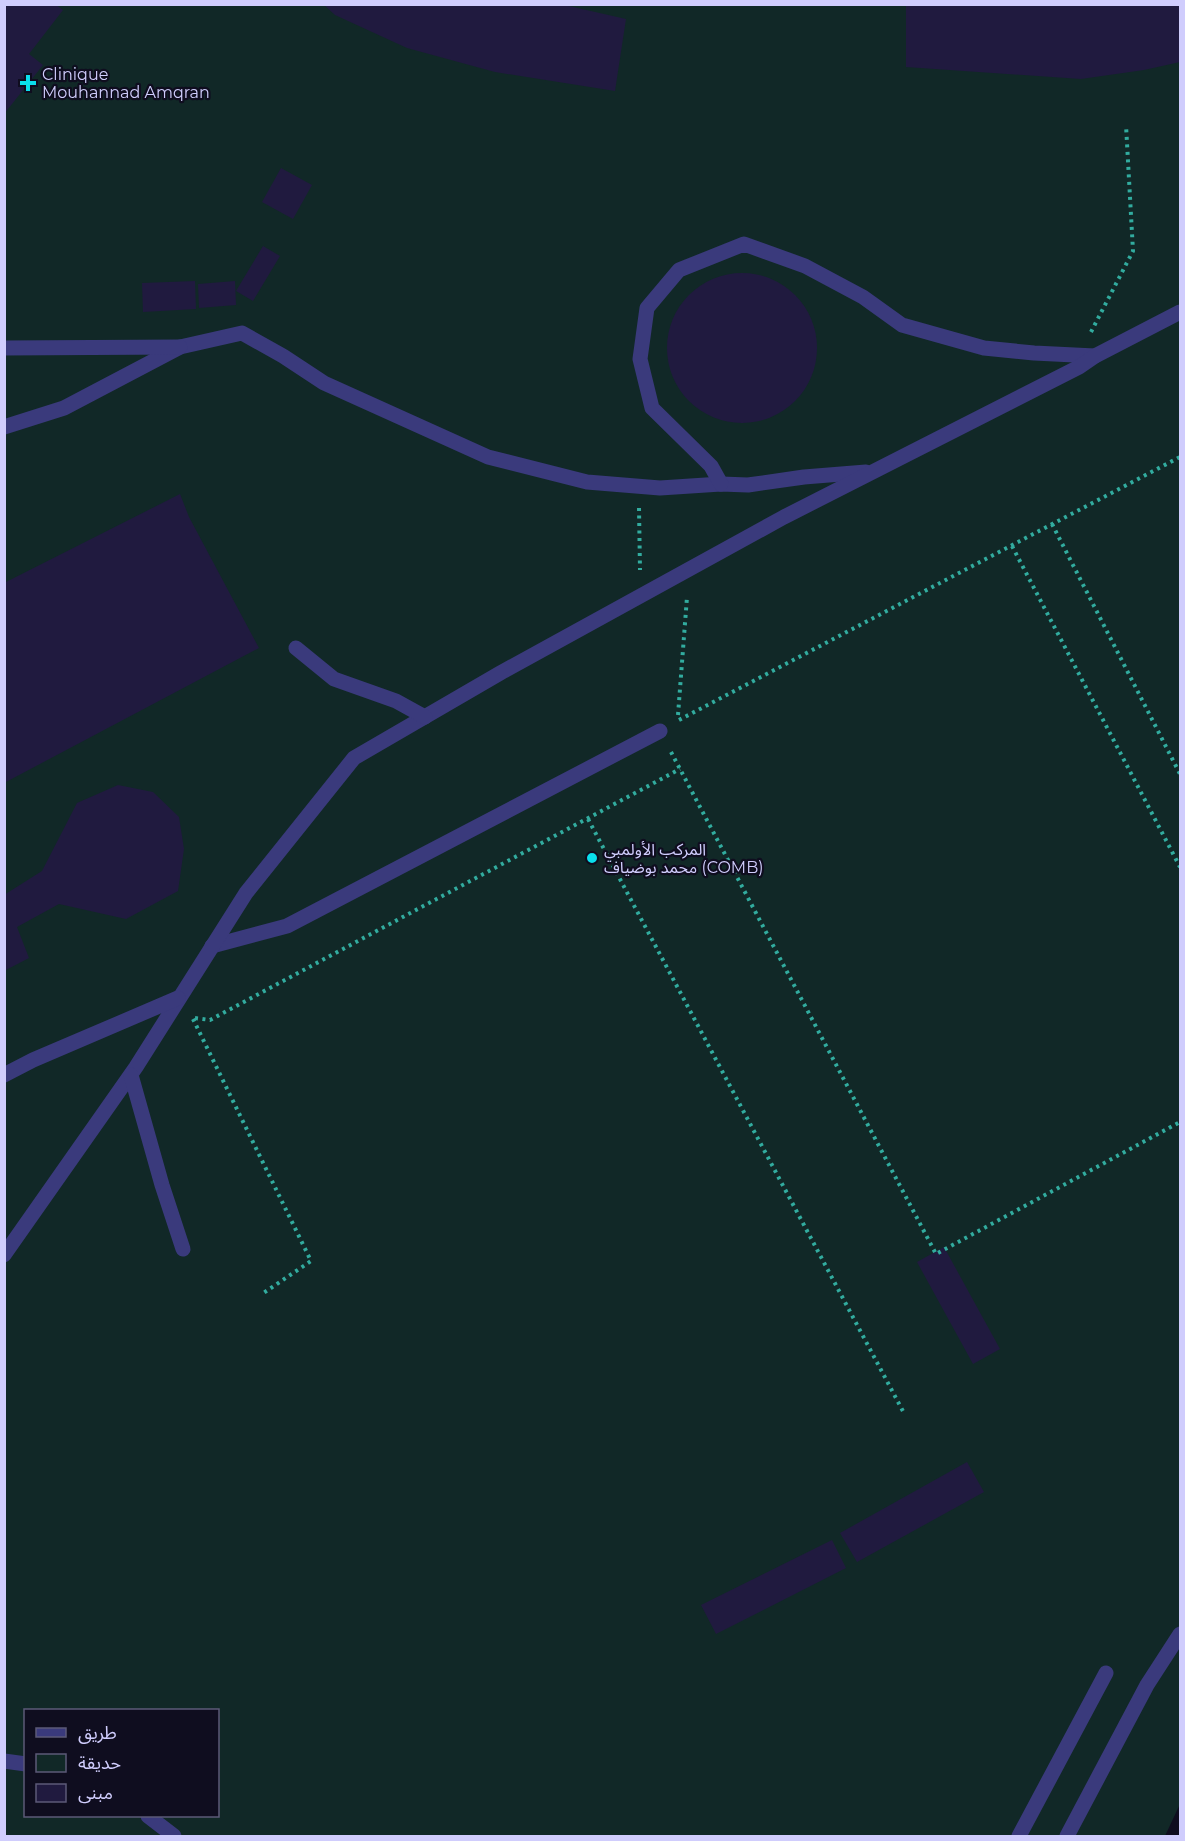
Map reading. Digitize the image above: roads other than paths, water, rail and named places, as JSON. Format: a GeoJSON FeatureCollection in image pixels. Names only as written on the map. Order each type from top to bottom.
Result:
{"type":"FeatureCollection","features":[{"type":"Feature","properties":{"kind":"street"},"geometry":{"type":"LineString","coordinates":[[721,484],[711,466],[652,408],[640,359],[646,308],[679,270],[744,244],[805,266],[863,297],[902,325],[984,348],[1095,356]]}},
{"type":"Feature","properties":{"kind":"street"},"geometry":{"type":"LineString","coordinates":[[4,1255],[131,1075],[246,893],[354,758],[502,672],[775,522],[1079,367],[1095,356],[1180,312]]}},
{"type":"Feature","properties":{"kind":"street"},"geometry":{"type":"LineString","coordinates":[[4,348],[180,347],[242,333],[324,383],[488,457],[587,482],[660,488],[748,484],[872,472]]}},
{"type":"Feature","properties":{"kind":"street"},"geometry":{"type":"LineString","coordinates":[[4,427],[64,408],[180,347]]}},
{"type":"Feature","properties":{"kind":"street"},"geometry":{"type":"LineString","coordinates":[[296,648],[334,679],[396,701],[424,717]]}},
{"type":"Feature","properties":{"kind":"street"},"geometry":{"type":"LineString","coordinates":[[212,946],[287,926],[660,730]]}},
{"type":"Feature","properties":{"kind":"street"},"geometry":{"type":"LineString","coordinates":[[4,1075],[33,1060],[178,998]]}},
{"type":"Feature","properties":{"kind":"street"},"geometry":{"type":"LineString","coordinates":[[131,1075],[183,1250]]}},
{"type":"Feature","properties":{"kind":"street"},"geometry":{"type":"LineString","coordinates":[[1067,1836],[1147,1685],[1180,1634]]}},
{"type":"Feature","properties":{"kind":"street"},"geometry":{"type":"LineString","coordinates":[[1019,1836],[1106,1673]]}},
{"type":"Feature","properties":{"kind":"street"},"geometry":{"type":"LineString","coordinates":[[4,1761],[24,1764]]}},
{"type":"Feature","properties":{"kind":"street"},"geometry":{"type":"LineString","coordinates":[[150,1817],[174,1836]]}},
{"type":"Feature","properties":{"kind":"place","name":"Clinique Mouhannad Amqran"},"geometry":{"type":"Point","coordinates":[28,83]}},
{"type":"Feature","properties":{"kind":"place","name":"المركب الأولمبي محمد بوضياف (COMB)"},"geometry":{"type":"Point","coordinates":[592,858]}}]}
